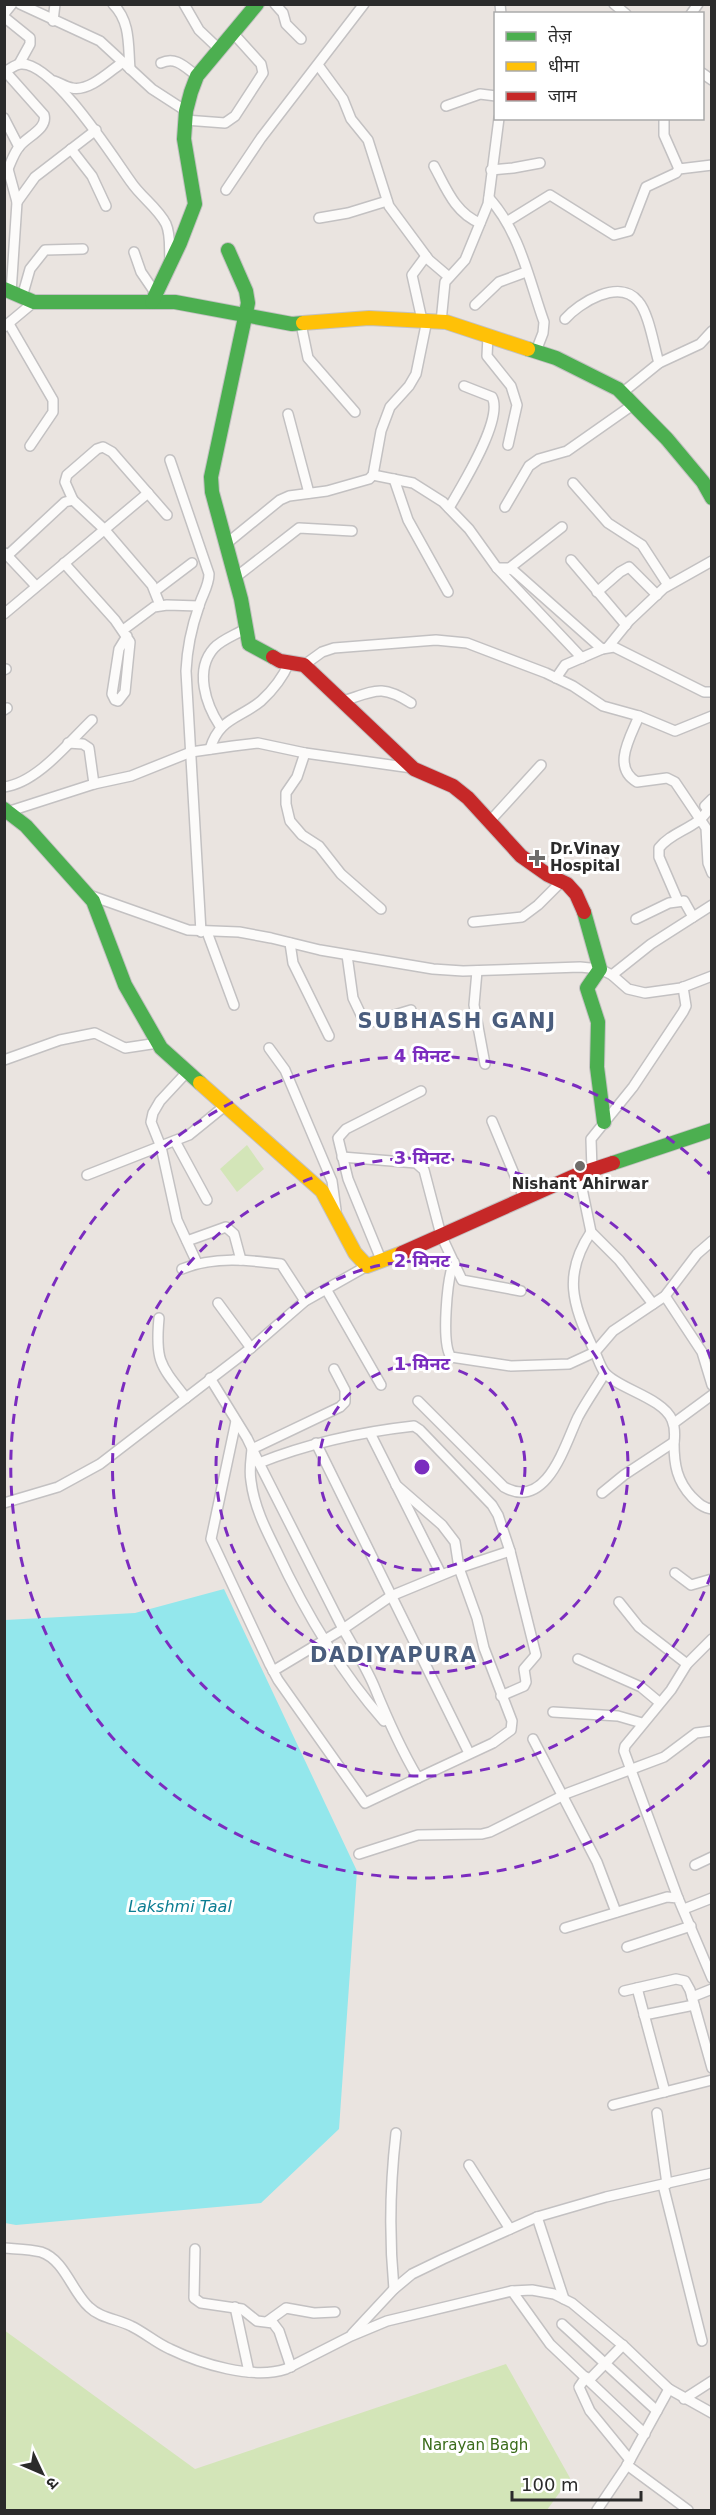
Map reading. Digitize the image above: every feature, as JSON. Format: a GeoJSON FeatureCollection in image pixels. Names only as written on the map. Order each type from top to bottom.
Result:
{"type":"FeatureCollection","features":[{"type":"Feature","properties":{"kind":"street"},"geometry":{"type":"LineString","coordinates":[[12,4],[4,15],[30,38],[30,44],[19,64],[5,71],[44,115],[45,120],[43,125],[19,147],[6,169],[16,202],[18,295]]}},
{"type":"Feature","properties":{"kind":"street"},"geometry":{"type":"LineString","coordinates":[[20,4],[100,41],[152,89],[186,115],[225,123],[235,116],[263,73],[261,64],[233,33]]}},
{"type":"Feature","properties":{"kind":"street"},"geometry":{"type":"LineString","coordinates":[[53,21],[55,4]]}},
{"type":"Feature","properties":{"kind":"street"},"geometry":{"type":"LineString","coordinates":[[113,4],[120,11],[127,25],[127,65]]}},
{"type":"Feature","properties":{"kind":"street"},"geometry":{"type":"LineString","coordinates":[[184,4],[199,30],[219,49]]}},
{"type":"Feature","properties":{"kind":"street"},"geometry":{"type":"LineString","coordinates":[[154,298],[195,204],[184,149],[186,115],[197,76],[257,4]]}},
{"type":"Feature","properties":{"kind":"street"},"geometry":{"type":"LineString","coordinates":[[275,4],[283,13],[286,24],[301,39]]}},
{"type":"Feature","properties":{"kind":"street"},"geometry":{"type":"LineString","coordinates":[[226,190],[261,138],[364,4]]}},
{"type":"Feature","properties":{"kind":"street"},"geometry":{"type":"LineString","coordinates":[[161,63],[168,60],[177,61],[197,76]]}},
{"type":"Feature","properties":{"kind":"street"},"geometry":{"type":"LineString","coordinates":[[19,64],[35,69],[73,89],[88,86],[127,65]]}},
{"type":"Feature","properties":{"kind":"street"},"geometry":{"type":"LineString","coordinates":[[318,65],[343,99],[351,119],[368,140],[387,201],[426,256],[449,277]]}},
{"type":"Feature","properties":{"kind":"street"},"geometry":{"type":"LineString","coordinates":[[51,79],[96,130],[131,182],[167,226],[170,263]]}},
{"type":"Feature","properties":{"kind":"street"},"geometry":{"type":"LineString","coordinates":[[447,106],[480,94],[494,96]]}},
{"type":"Feature","properties":{"kind":"street"},"geometry":{"type":"LineString","coordinates":[[4,118],[19,147]]}},
{"type":"Feature","properties":{"kind":"street"},"geometry":{"type":"LineString","coordinates":[[226,544],[280,500],[289,496],[327,491],[369,479],[373,475],[381,431],[390,407],[409,386],[416,374],[430,321],[443,288],[449,277],[465,260],[489,198],[499,120]]}},
{"type":"Feature","properties":{"kind":"street"},"geometry":{"type":"LineString","coordinates":[[664,120],[664,135],[680,168]]}},
{"type":"Feature","properties":{"kind":"street"},"geometry":{"type":"LineString","coordinates":[[16,202],[36,177],[96,130]]}},
{"type":"Feature","properties":{"kind":"street"},"geometry":{"type":"LineString","coordinates":[[71,149],[92,176],[106,206]]}},
{"type":"Feature","properties":{"kind":"street"},"geometry":{"type":"LineString","coordinates":[[491,170],[540,163]]}},
{"type":"Feature","properties":{"kind":"street"},"geometry":{"type":"LineString","coordinates":[[507,221],[550,195],[614,235],[629,231],[646,187],[676,173],[680,168],[711,165]]}},
{"type":"Feature","properties":{"kind":"street"},"geometry":{"type":"LineString","coordinates":[[434,166],[464,215],[480,223]]}},
{"type":"Feature","properties":{"kind":"street"},"geometry":{"type":"LineString","coordinates":[[489,198],[507,221],[544,322],[543,333],[536,351]]}},
{"type":"Feature","properties":{"kind":"street"},"geometry":{"type":"LineString","coordinates":[[319,218],[348,213],[387,201]]}},
{"type":"Feature","properties":{"kind":"street"},"geometry":{"type":"LineString","coordinates":[[30,446],[53,412],[53,400],[7,325],[30,269],[45,250],[83,249]]}},
{"type":"Feature","properties":{"kind":"street"},"geometry":{"type":"LineString","coordinates":[[228,250],[248,298],[211,477],[236,577],[249,644],[280,661],[304,665],[414,769]]}},
{"type":"Feature","properties":{"kind":"street"},"geometry":{"type":"LineString","coordinates":[[134,252],[154,298]]}},
{"type":"Feature","properties":{"kind":"street"},"geometry":{"type":"LineString","coordinates":[[426,256],[412,275],[430,321]]}},
{"type":"Feature","properties":{"kind":"street"},"geometry":{"type":"LineString","coordinates":[[475,305],[499,282],[526,272]]}},
{"type":"Feature","properties":{"kind":"street"},"geometry":{"type":"LineString","coordinates":[[565,319],[579,304],[599,296],[615,293],[636,298],[642,307],[659,363]]}},
{"type":"Feature","properties":{"kind":"street"},"geometry":{"type":"LineString","coordinates":[[18,295],[154,298],[279,323],[301,324],[369,318],[430,321],[488,336],[556,358],[607,383],[622,393],[707,482],[711,498]]}},
{"type":"Feature","properties":{"kind":"street"},"geometry":{"type":"LineString","coordinates":[[301,324],[308,357],[355,412]]}},
{"type":"Feature","properties":{"kind":"street"},"geometry":{"type":"LineString","coordinates":[[622,393],[659,363],[694,348],[711,331]]}},
{"type":"Feature","properties":{"kind":"street"},"geometry":{"type":"LineString","coordinates":[[488,336],[487,356],[511,386],[517,405],[508,445]]}},
{"type":"Feature","properties":{"kind":"street"},"geometry":{"type":"LineString","coordinates":[[449,508],[483,447],[495,406],[492,397],[464,386]]}},
{"type":"Feature","properties":{"kind":"street"},"geometry":{"type":"LineString","coordinates":[[505,507],[529,466],[540,459],[567,451],[634,404]]}},
{"type":"Feature","properties":{"kind":"street"},"geometry":{"type":"LineString","coordinates":[[288,414],[309,493]]}},
{"type":"Feature","properties":{"kind":"street"},"geometry":{"type":"LineString","coordinates":[[160,605],[155,591],[104,529],[73,500],[65,482],[67,475],[102,447],[112,452],[167,515]]}},
{"type":"Feature","properties":{"kind":"street"},"geometry":{"type":"LineString","coordinates":[[170,460],[209,574],[209,581],[199,606],[186,660],[191,752],[204,932],[234,1005]]}},
{"type":"Feature","properties":{"kind":"street"},"geometry":{"type":"LineString","coordinates":[[373,475],[412,483],[429,492],[449,508],[582,658]]}},
{"type":"Feature","properties":{"kind":"street"},"geometry":{"type":"LineString","coordinates":[[394,479],[408,520],[448,592]]}},
{"type":"Feature","properties":{"kind":"street"},"geometry":{"type":"LineString","coordinates":[[573,483],[608,523],[642,545],[668,585]]}},
{"type":"Feature","properties":{"kind":"street"},"geometry":{"type":"LineString","coordinates":[[4,614],[148,493]]}},
{"type":"Feature","properties":{"kind":"street"},"geometry":{"type":"LineString","coordinates":[[36,586],[6,554],[65,502],[73,500]]}},
{"type":"Feature","properties":{"kind":"street"},"geometry":{"type":"LineString","coordinates":[[503,570],[562,527]]}},
{"type":"Feature","properties":{"kind":"street"},"geometry":{"type":"LineString","coordinates":[[236,577],[299,528],[352,531]]}},
{"type":"Feature","properties":{"kind":"street"},"geometry":{"type":"LineString","coordinates":[[571,560],[626,625]]}},
{"type":"Feature","properties":{"kind":"street"},"geometry":{"type":"LineString","coordinates":[[605,648],[668,585],[711,561]]}},
{"type":"Feature","properties":{"kind":"street"},"geometry":{"type":"LineString","coordinates":[[64,562],[125,633],[130,647],[125,692],[118,701],[112,694],[119,649],[125,633],[154,607],[160,605],[199,606]]}},
{"type":"Feature","properties":{"kind":"street"},"geometry":{"type":"LineString","coordinates":[[155,591],[192,563]]}},
{"type":"Feature","properties":{"kind":"street"},"geometry":{"type":"LineString","coordinates":[[597,592],[629,567],[657,595]]}},
{"type":"Feature","properties":{"kind":"street"},"geometry":{"type":"LineString","coordinates":[[503,570],[605,648]]}},
{"type":"Feature","properties":{"kind":"street"},"geometry":{"type":"LineString","coordinates":[[220,726],[210,711],[204,684],[205,661],[215,646],[245,629]]}},
{"type":"Feature","properties":{"kind":"street"},"geometry":{"type":"LineString","coordinates":[[304,665],[322,652],[334,648],[436,640],[477,646],[573,686],[596,703],[639,716],[675,731],[708,717],[711,727]]}},
{"type":"Feature","properties":{"kind":"street"},"geometry":{"type":"LineString","coordinates":[[556,678],[565,665],[605,648],[614,647],[704,692],[711,693]]}},
{"type":"Feature","properties":{"kind":"street"},"geometry":{"type":"LineString","coordinates":[[210,749],[220,726],[260,702],[283,676],[289,663]]}},
{"type":"Feature","properties":{"kind":"street"},"geometry":{"type":"LineString","coordinates":[[343,701],[383,690],[390,691],[411,704]]}},
{"type":"Feature","properties":{"kind":"street"},"geometry":{"type":"LineString","coordinates":[[639,716],[623,756],[623,762],[631,777],[637,782],[672,779],[702,820],[708,833],[708,863],[711,873]]}},
{"type":"Feature","properties":{"kind":"street"},"geometry":{"type":"LineString","coordinates":[[4,787],[18,785],[32,777],[92,720]]}},
{"type":"Feature","properties":{"kind":"street"},"geometry":{"type":"LineString","coordinates":[[68,743],[83,744],[89,748],[94,784]]}},
{"type":"Feature","properties":{"kind":"street"},"geometry":{"type":"LineString","coordinates":[[367,1266],[358,1258],[336,1213],[317,1186],[169,1057],[158,1043],[125,985],[89,895],[7,810],[94,784],[131,776],[191,752],[258,743],[305,753],[414,769],[453,786],[468,798],[521,856],[548,875],[567,884],[576,894],[585,914],[606,972]]}},
{"type":"Feature","properties":{"kind":"street"},"geometry":{"type":"LineString","coordinates":[[305,753],[297,777],[286,793],[290,820],[302,835],[319,846],[341,874],[381,909]]}},
{"type":"Feature","properties":{"kind":"street"},"geometry":{"type":"LineString","coordinates":[[490,821],[541,765]]}},
{"type":"Feature","properties":{"kind":"street"},"geometry":{"type":"LineString","coordinates":[[678,902],[659,857],[659,848],[669,839],[702,820],[708,810],[705,806],[711,799]]}},
{"type":"Feature","properties":{"kind":"street"},"geometry":{"type":"LineString","coordinates":[[473,922],[522,917],[562,881]]}},
{"type":"Feature","properties":{"kind":"street"},"geometry":{"type":"LineString","coordinates":[[89,895],[188,930],[239,932],[347,956],[433,969],[580,967],[606,972],[635,992],[684,987],[711,976]]}},
{"type":"Feature","properties":{"kind":"street"},"geometry":{"type":"LineString","coordinates":[[636,919],[684,901],[693,917]]}},
{"type":"Feature","properties":{"kind":"street"},"geometry":{"type":"LineString","coordinates":[[604,1122],[597,1066],[598,1022],[587,988],[606,972],[711,905]]}},
{"type":"Feature","properties":{"kind":"street"},"geometry":{"type":"LineString","coordinates":[[290,943],[293,963],[329,1036]]}},
{"type":"Feature","properties":{"kind":"street"},"geometry":{"type":"LineString","coordinates":[[347,956],[353,998],[363,1019],[371,1022],[411,1010]]}},
{"type":"Feature","properties":{"kind":"street"},"geometry":{"type":"LineString","coordinates":[[477,970],[474,1005],[485,1064]]}},
{"type":"Feature","properties":{"kind":"street"},"geometry":{"type":"LineString","coordinates":[[684,987],[686,1006],[683,1012],[633,1087],[604,1122],[590,1144],[586,1172],[591,1232],[575,1261],[573,1293],[582,1325],[605,1373],[662,1407],[674,1423],[678,1479],[697,1502],[711,1509]]}},
{"type":"Feature","properties":{"kind":"street"},"geometry":{"type":"LineString","coordinates":[[4,1060],[60,1040],[95,1032],[125,1048],[158,1043]]}},
{"type":"Feature","properties":{"kind":"street"},"geometry":{"type":"LineString","coordinates":[[268,1048],[285,1070],[333,1181],[336,1213]]}},
{"type":"Feature","properties":{"kind":"street"},"geometry":{"type":"LineString","coordinates":[[187,1072],[166,1094],[152,1117],[177,1220],[197,1263]]}},
{"type":"Feature","properties":{"kind":"street"},"geometry":{"type":"LineString","coordinates":[[382,1262],[348,1179],[338,1144],[341,1133],[421,1091]]}},
{"type":"Feature","properties":{"kind":"street"},"geometry":{"type":"LineString","coordinates":[[87,1175],[194,1133],[226,1105]]}},
{"type":"Feature","properties":{"kind":"street"},"geometry":{"type":"LineString","coordinates":[[492,1121],[525,1200]]}},
{"type":"Feature","properties":{"kind":"street"},"geometry":{"type":"LineString","coordinates":[[4,1503],[58,1487],[80,1477],[121,1449],[251,1348],[305,1301],[367,1266],[382,1262],[586,1172],[711,1130]]}},
{"type":"Feature","properties":{"kind":"street"},"geometry":{"type":"LineString","coordinates":[[175,1141],[207,1200]]}},
{"type":"Feature","properties":{"kind":"street"},"geometry":{"type":"LineString","coordinates":[[342,1157],[416,1163],[424,1170],[441,1235],[466,1282],[521,1291]]}},
{"type":"Feature","properties":{"kind":"street"},"geometry":{"type":"LineString","coordinates":[[187,1241],[225,1227],[234,1234],[241,1260]]}},
{"type":"Feature","properties":{"kind":"street"},"geometry":{"type":"LineString","coordinates":[[591,1232],[619,1260],[653,1304]]}},
{"type":"Feature","properties":{"kind":"street"},"geometry":{"type":"LineString","coordinates":[[454,1262],[450,1275],[445,1324],[447,1350],[451,1357],[511,1366],[569,1364],[595,1352],[613,1331],[665,1296],[697,1254],[711,1241]]}},
{"type":"Feature","properties":{"kind":"street"},"geometry":{"type":"LineString","coordinates":[[182,1269],[197,1263],[241,1260],[281,1263],[305,1301]]}},
{"type":"Feature","properties":{"kind":"street"},"geometry":{"type":"LineString","coordinates":[[326,1289],[381,1385]]}},
{"type":"Feature","properties":{"kind":"street"},"geometry":{"type":"LineString","coordinates":[[665,1296],[702,1352],[711,1384]]}},
{"type":"Feature","properties":{"kind":"street"},"geometry":{"type":"LineString","coordinates":[[218,1303],[251,1348]]}},
{"type":"Feature","properties":{"kind":"street"},"geometry":{"type":"LineString","coordinates":[[159,1318],[158,1358],[186,1398]]}},
{"type":"Feature","properties":{"kind":"street"},"geometry":{"type":"LineString","coordinates":[[252,1449],[340,1407],[347,1397],[334,1369]]}},
{"type":"Feature","properties":{"kind":"street"},"geometry":{"type":"LineString","coordinates":[[418,1401],[504,1487],[514,1491],[524,1491],[541,1484],[554,1471],[579,1416],[605,1373]]}},
{"type":"Feature","properties":{"kind":"street"},"geometry":{"type":"LineString","coordinates":[[210,1378],[252,1449],[374,1686],[391,1729],[418,1778]]}},
{"type":"Feature","properties":{"kind":"street"},"geometry":{"type":"LineString","coordinates":[[674,1423],[711,1395]]}},
{"type":"Feature","properties":{"kind":"street"},"geometry":{"type":"LineString","coordinates":[[237,1421],[211,1539],[273,1671],[365,1803],[369,1804],[499,1739],[512,1730],[512,1720],[483,1648],[477,1618],[459,1568],[455,1542],[442,1525],[396,1485]]}},
{"type":"Feature","properties":{"kind":"street"},"geometry":{"type":"LineString","coordinates":[[259,1463],[316,1443],[414,1426],[420,1430],[492,1505],[510,1551],[536,1655],[524,1669],[526,1682],[524,1686],[501,1696]]}},
{"type":"Feature","properties":{"kind":"street"},"geometry":{"type":"LineString","coordinates":[[370,1433],[441,1574]]}},
{"type":"Feature","properties":{"kind":"street"},"geometry":{"type":"LineString","coordinates":[[602,1493],[624,1475],[674,1442]]}},
{"type":"Feature","properties":{"kind":"street"},"geometry":{"type":"LineString","coordinates":[[316,1443],[469,1753]]}},
{"type":"Feature","properties":{"kind":"street"},"geometry":{"type":"LineString","coordinates":[[252,1449],[251,1483],[258,1514],[283,1566],[324,1641],[344,1672],[391,1729]]}},
{"type":"Feature","properties":{"kind":"street"},"geometry":{"type":"LineString","coordinates":[[273,1671],[343,1629],[391,1596],[441,1574],[510,1551]]}},
{"type":"Feature","properties":{"kind":"street"},"geometry":{"type":"LineString","coordinates":[[675,1573],[691,1584],[711,1579]]}},
{"type":"Feature","properties":{"kind":"street"},"geometry":{"type":"LineString","coordinates":[[619,1602],[639,1627],[687,1664]]}},
{"type":"Feature","properties":{"kind":"street"},"geometry":{"type":"LineString","coordinates":[[711,1639],[687,1664],[671,1690],[642,1723],[625,1746],[624,1751],[678,1898],[711,1978]]}},
{"type":"Feature","properties":{"kind":"street"},"geometry":{"type":"LineString","coordinates":[[578,1659],[641,1687],[659,1702]]}},
{"type":"Feature","properties":{"kind":"street"},"geometry":{"type":"LineString","coordinates":[[553,1712],[618,1716],[642,1723]]}},
{"type":"Feature","properties":{"kind":"street"},"geometry":{"type":"LineString","coordinates":[[359,1854],[418,1835],[482,1834],[502,1827],[563,1796],[664,1757],[696,1733],[711,1731]]}},
{"type":"Feature","properties":{"kind":"street"},"geometry":{"type":"LineString","coordinates":[[533,1739],[597,1862],[616,1912]]}},
{"type":"Feature","properties":{"kind":"street"},"geometry":{"type":"LineString","coordinates":[[694,1864],[711,1857]]}},
{"type":"Feature","properties":{"kind":"street"},"geometry":{"type":"LineString","coordinates":[[565,1928],[667,1897],[678,1898]]}},
{"type":"Feature","properties":{"kind":"street"},"geometry":{"type":"LineString","coordinates":[[684,1909],[711,1898]]}},
{"type":"Feature","properties":{"kind":"street"},"geometry":{"type":"LineString","coordinates":[[627,1947],[691,1926]]}},
{"type":"Feature","properties":{"kind":"street"},"geometry":{"type":"LineString","coordinates":[[624,1991],[681,1979],[688,1985],[709,2051],[711,2068]]}},
{"type":"Feature","properties":{"kind":"street"},"geometry":{"type":"LineString","coordinates":[[637,1988],[665,2092]]}},
{"type":"Feature","properties":{"kind":"street"},"geometry":{"type":"LineString","coordinates":[[644,2015],[693,2001],[711,1989]]}},
{"type":"Feature","properties":{"kind":"street"},"geometry":{"type":"LineString","coordinates":[[614,2105],[711,2080]]}},
{"type":"Feature","properties":{"kind":"street"},"geometry":{"type":"LineString","coordinates":[[657,2113],[665,2184],[702,2341]]}},
{"type":"Feature","properties":{"kind":"street"},"geometry":{"type":"LineString","coordinates":[[394,2289],[391,2175],[396,2133]]}},
{"type":"Feature","properties":{"kind":"street"},"geometry":{"type":"LineString","coordinates":[[469,2165],[510,2229]]}},
{"type":"Feature","properties":{"kind":"street"},"geometry":{"type":"LineString","coordinates":[[351,2336],[394,2289],[412,2274],[510,2229],[537,2217],[606,2197],[711,2173]]}},
{"type":"Feature","properties":{"kind":"street"},"geometry":{"type":"LineString","coordinates":[[537,2217],[564,2299]]}},
{"type":"Feature","properties":{"kind":"street"},"geometry":{"type":"LineString","coordinates":[[4,2248],[42,2253],[50,2257],[61,2268],[88,2307],[99,2315],[132,2326],[171,2350],[212,2364],[249,2372],[275,2373],[387,2321],[512,2291],[532,2290],[554,2294],[572,2302],[623,2345],[669,2389],[711,2413]]}},
{"type":"Feature","properties":{"kind":"street"},"geometry":{"type":"LineString","coordinates":[[195,2249],[194,2298],[201,2303],[242,2309],[257,2321],[268,2321],[276,2326],[291,2367]]}},
{"type":"Feature","properties":{"kind":"street"},"geometry":{"type":"LineString","coordinates":[[512,2291],[550,2344],[645,2434]]}},
{"type":"Feature","properties":{"kind":"street"},"geometry":{"type":"LineString","coordinates":[[235,2307],[249,2372]]}},
{"type":"Feature","properties":{"kind":"street"},"geometry":{"type":"LineString","coordinates":[[268,2321],[286,2308],[314,2313],[335,2312]]}},
{"type":"Feature","properties":{"kind":"street"},"geometry":{"type":"LineString","coordinates":[[562,2324],[657,2411]]}},
{"type":"Feature","properties":{"kind":"street"},"geometry":{"type":"LineString","coordinates":[[623,2345],[579,2387],[584,2401],[629,2463],[686,2510]]}},
{"type":"Feature","properties":{"kind":"street"},"geometry":{"type":"LineString","coordinates":[[684,2399],[711,2381]]}},
{"type":"Feature","properties":{"kind":"street"},"geometry":{"type":"LineString","coordinates":[[597,2511],[629,2463],[669,2389]]}},
{"type":"Feature","properties":{"kind":"green space"},"geometry":{"type":"Polygon","coordinates":[[[247,1145],[264,1169],[237,1192],[220,1169],[247,1145]]]}},
{"type":"Feature","properties":{"kind":"green space","name":"Narayan Bagh"},"geometry":{"type":"Polygon","coordinates":[[[4,2330],[195,2469],[506,2364],[570,2478],[547,2510],[5,2510],[4,2330]]]}},
{"type":"Feature","properties":{"kind":"water","name":"Lakshmi Taal"},"geometry":{"type":"Polygon","coordinates":[[[224,1589],[357,1871],[339,2129],[261,2203],[16,2225],[5,2223],[5,1620],[135,1613],[224,1589]]]}},
{"type":"Feature","properties":{"kind":"traffic: fast"},"geometry":{"type":"LineString","coordinates":[[152,302],[180,243],[195,204],[184,139],[186,111],[191,92],[197,76],[257,4]]}},
{"type":"Feature","properties":{"kind":"traffic: fast"},"geometry":{"type":"LineString","coordinates":[[228,250],[246,291],[248,303],[211,477],[212,492],[241,599],[249,644],[273,657]]}},
{"type":"Feature","properties":{"kind":"traffic: fast"},"geometry":{"type":"LineString","coordinates":[[4,289],[34,302],[175,302],[292,324],[303,323]]}},
{"type":"Feature","properties":{"kind":"traffic: fast"},"geometry":{"type":"LineString","coordinates":[[528,349],[556,358],[618,389],[667,439],[703,482],[712,498]]}},
{"type":"Feature","properties":{"kind":"traffic: fast"},"geometry":{"type":"LineString","coordinates":[[4,809],[26,826],[93,901],[125,985],[161,1048],[200,1083]]}},
{"type":"Feature","properties":{"kind":"traffic: fast"},"geometry":{"type":"LineString","coordinates":[[584,912],[600,969],[587,988],[598,1022],[597,1067],[604,1122]]}},
{"type":"Feature","properties":{"kind":"traffic: fast"},"geometry":{"type":"LineString","coordinates":[[613,1163],[712,1130]]}},
{"type":"Feature","properties":{"kind":"traffic: slow"},"geometry":{"type":"LineString","coordinates":[[303,323],[369,318],[446,322],[528,349]]}},
{"type":"Feature","properties":{"kind":"traffic: slow"},"geometry":{"type":"LineString","coordinates":[[200,1083],[322,1191],[355,1253],[367,1266],[402,1253]]}},
{"type":"Feature","properties":{"kind":"traffic: jam"},"geometry":{"type":"LineString","coordinates":[[273,657],[280,661],[304,665],[414,769],[453,786],[468,798],[521,856],[548,875],[567,884],[576,894],[584,912]]}},
{"type":"Feature","properties":{"kind":"traffic: jam"},"geometry":{"type":"LineString","coordinates":[[402,1253],[579,1174],[613,1163]]}},
{"type":"Feature","properties":{"kind":"place","name":"Dr.Vinay Hospital"},"geometry":{"type":"Point","coordinates":[537,858]}},
{"type":"Feature","properties":{"kind":"place","name":"Nishant Ahirwar"},"geometry":{"type":"Point","coordinates":[580,1166]}},
{"type":"Feature","properties":{"kind":"district","name":"SUBHASH GANJ"},"geometry":{"type":"Point","coordinates":[457,1021]}},
{"type":"Feature","properties":{"kind":"district","name":"DADIYAPURA"},"geometry":{"type":"Point","coordinates":[394,1655]}}]}
